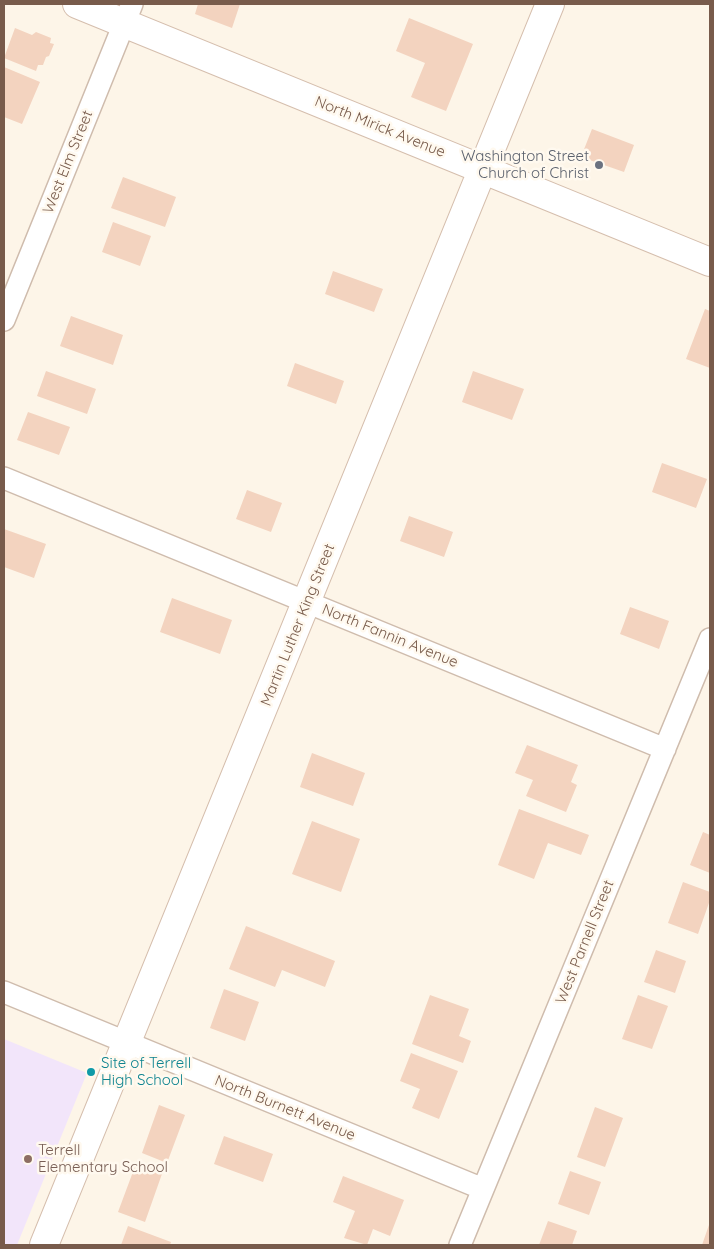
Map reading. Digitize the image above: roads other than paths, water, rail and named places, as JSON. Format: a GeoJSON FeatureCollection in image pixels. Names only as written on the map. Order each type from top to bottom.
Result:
{"type":"FeatureCollection","features":[{"type":"Feature","properties":{"kind":"street","name":"North Mirick Avenue"},"geometry":{"type":"LineString","coordinates":[[77,4],[128,13],[482,168],[710,262]]}},
{"type":"Feature","properties":{"kind":"street","name":"Martin Luther King Street"},"geometry":{"type":"LineString","coordinates":[[44,1245],[550,4]]}},
{"type":"Feature","properties":{"kind":"street","name":"West Elm Street"},"geometry":{"type":"LineString","coordinates":[[4,320],[128,13]]}},
{"type":"Feature","properties":{"kind":"street","name":"North Fannin Avenue"},"geometry":{"type":"LineString","coordinates":[[4,478],[664,749]]}},
{"type":"Feature","properties":{"kind":"street","name":"West Parnell Street"},"geometry":{"type":"LineString","coordinates":[[460,1245],[710,639]]}},
{"type":"Feature","properties":{"kind":"street","name":"North Burnett Avenue"},"geometry":{"type":"LineString","coordinates":[[4,992],[483,1189]]}},
{"type":"Feature","properties":{"kind":"place","name":"Washington Street Church of Christ"},"geometry":{"type":"Point","coordinates":[599,165]}},
{"type":"Feature","properties":{"kind":"place","name":"Site of Terrell High School"},"geometry":{"type":"Point","coordinates":[91,1072]}},
{"type":"Feature","properties":{"kind":"place","name":"Terrell Elementary School"},"geometry":{"type":"Point","coordinates":[28,1159]}}]}
